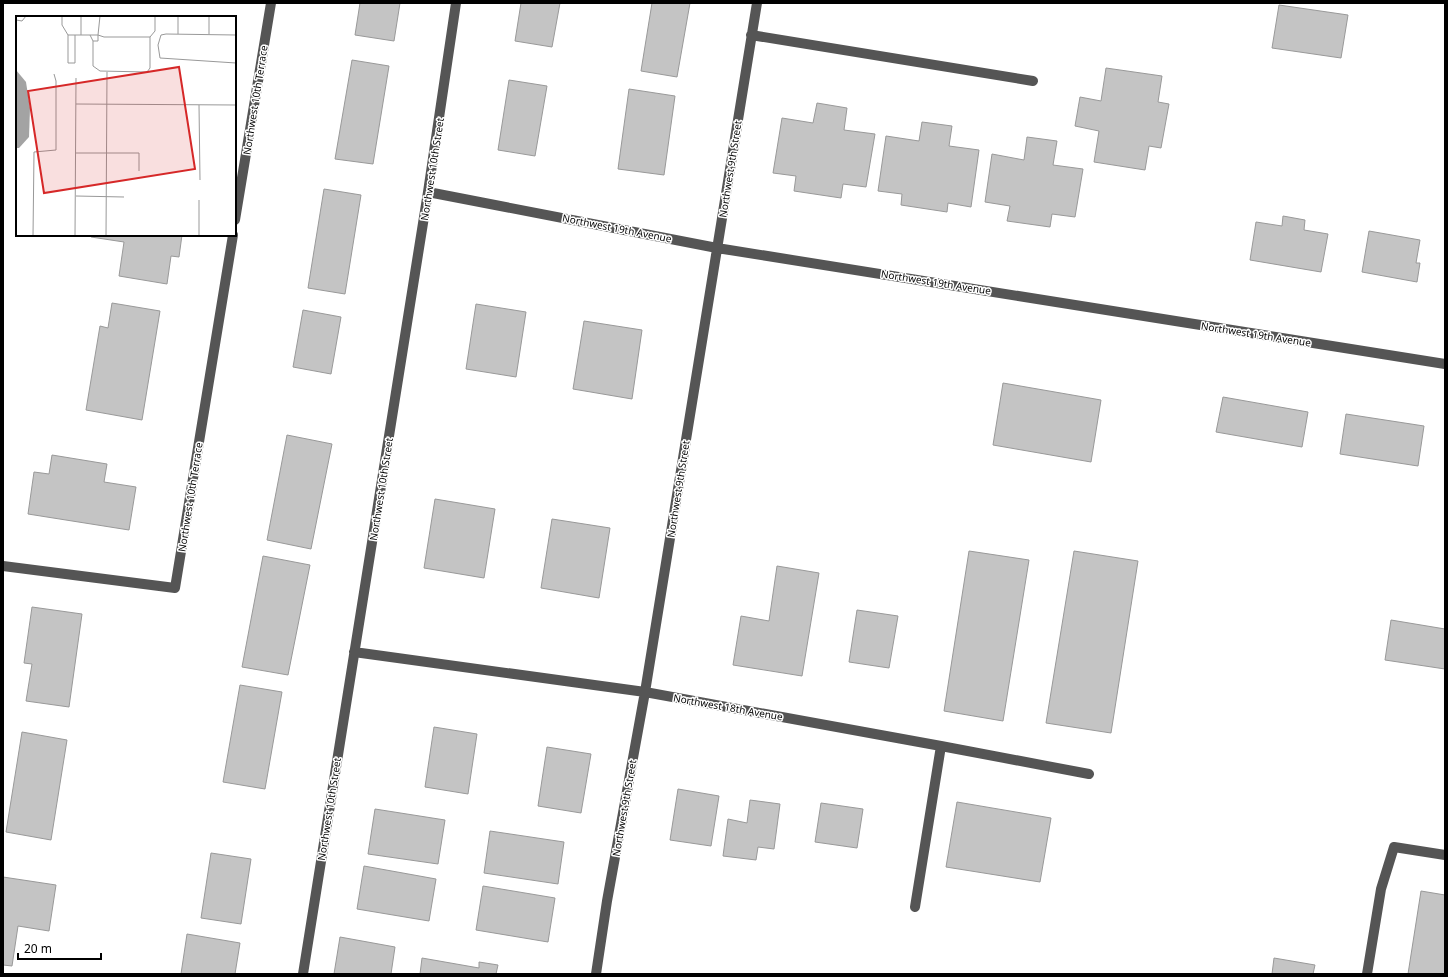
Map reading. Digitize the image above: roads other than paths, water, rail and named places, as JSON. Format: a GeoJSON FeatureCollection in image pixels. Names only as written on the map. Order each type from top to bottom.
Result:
{"type":"FeatureCollection","features":[{"type":"Feature","properties":{"kind":"street","name":"Northwest 10th Terrace"},"geometry":{"type":"LineString","coordinates":[[236,214],[270,3]]}},
{"type":"Feature","properties":{"kind":"street","name":"Northwest 10th Street"},"geometry":{"type":"LineString","coordinates":[[303,974],[428,192],[456,3]]}},
{"type":"Feature","properties":{"kind":"street","name":"Northwest 9th Street"},"geometry":{"type":"LineString","coordinates":[[596,974],[607,900],[645,692],[757,3]]}},
{"type":"Feature","properties":{"kind":"street"},"geometry":{"type":"LineString","coordinates":[[751,35],[1033,81]]}},
{"type":"Feature","properties":{"kind":"street","name":"Northwest 19th Avenue"},"geometry":{"type":"LineString","coordinates":[[428,192],[717,248],[1445,364]]}},
{"type":"Feature","properties":{"kind":"street","name":"Northwest 10th Terrace"},"geometry":{"type":"LineString","coordinates":[[3,566],[175,588],[233,236]]}},
{"type":"Feature","properties":{"kind":"street","name":"Northwest 18th Avenue"},"geometry":{"type":"LineString","coordinates":[[354,652],[645,692],[1089,774]]}},
{"type":"Feature","properties":{"kind":"street"},"geometry":{"type":"LineString","coordinates":[[915,907],[941,746]]}},
{"type":"Feature","properties":{"kind":"street"},"geometry":{"type":"LineString","coordinates":[[1367,974],[1381,889],[1394,847],[1445,855]]}}]}
